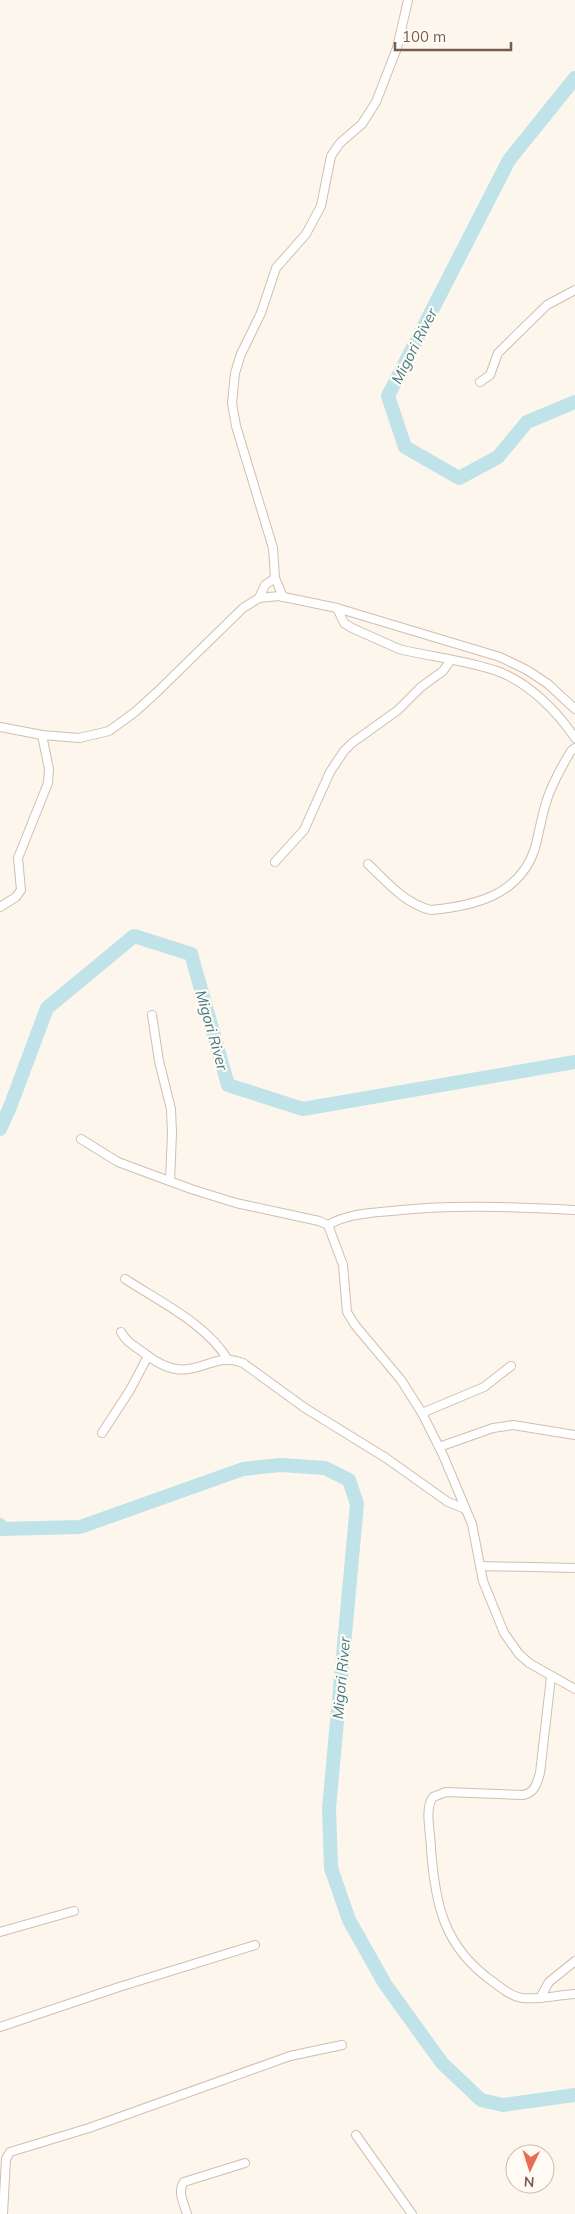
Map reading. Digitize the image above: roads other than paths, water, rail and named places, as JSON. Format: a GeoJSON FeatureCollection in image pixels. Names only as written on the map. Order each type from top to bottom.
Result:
{"type":"FeatureCollection","features":[{"type":"Feature","properties":{"kind":"street"},"geometry":{"type":"LineString","coordinates":[[283,597],[275,578],[273,548],[250,479],[233,411],[232,394],[235,373],[241,354],[265,304],[276,268],[306,234],[321,206],[331,156],[340,143],[362,124],[376,102],[397,48],[408,0]]}},
{"type":"Feature","properties":{"kind":"street"},"geometry":{"type":"LineString","coordinates":[[480,382],[490,374],[495,356],[547,305],[575,290]]}},
{"type":"Feature","properties":{"kind":"street"},"geometry":{"type":"LineString","coordinates":[[0,727],[42,735],[79,738],[108,731],[120,724],[156,693],[233,617],[259,598],[265,585],[275,578]]}},
{"type":"Feature","properties":{"kind":"street"},"geometry":{"type":"LineString","coordinates":[[259,598],[283,597],[337,608],[500,657],[548,684],[575,709]]}},
{"type":"Feature","properties":{"kind":"street"},"geometry":{"type":"LineString","coordinates":[[337,608],[344,623],[359,632],[399,649],[490,669],[513,679],[558,715],[575,738]]}},
{"type":"Feature","properties":{"kind":"street"},"geometry":{"type":"LineString","coordinates":[[275,862],[304,830],[330,772],[344,751],[352,743],[398,710],[421,687],[443,671],[450,661]]}},
{"type":"Feature","properties":{"kind":"street"},"geometry":{"type":"LineString","coordinates":[[0,907],[16,897],[21,890],[18,858],[48,783],[49,770],[42,735]]}},
{"type":"Feature","properties":{"kind":"street"},"geometry":{"type":"LineString","coordinates":[[368,864],[399,893],[422,908],[430,910],[489,898],[504,891],[515,881],[527,865],[535,846],[546,800],[569,755],[575,748]]}},
{"type":"Feature","properties":{"kind":"street"},"geometry":{"type":"LineString","coordinates":[[152,1015],[159,1061],[171,1109],[170,1181]]}},
{"type":"Feature","properties":{"kind":"street"},"geometry":{"type":"LineString","coordinates":[[80,1139],[118,1162],[170,1181],[236,1203],[311,1218],[328,1225],[344,1266],[346,1304],[351,1319],[394,1370],[422,1413],[439,1447],[472,1524],[488,1598],[512,1646],[529,1663],[575,1689]]}},
{"type":"Feature","properties":{"kind":"street"},"geometry":{"type":"LineString","coordinates":[[328,1225],[342,1218],[367,1213],[444,1206],[575,1210]]}},
{"type":"Feature","properties":{"kind":"street"},"geometry":{"type":"LineString","coordinates":[[125,1279],[206,1333],[220,1346],[228,1360]]}},
{"type":"Feature","properties":{"kind":"street"},"geometry":{"type":"LineString","coordinates":[[121,1332],[128,1342],[164,1367],[186,1370],[228,1360],[243,1363],[304,1408],[386,1458],[448,1502],[466,1509]]}},
{"type":"Feature","properties":{"kind":"street"},"geometry":{"type":"LineString","coordinates":[[102,1433],[130,1390],[148,1356]]}},
{"type":"Feature","properties":{"kind":"street"},"geometry":{"type":"LineString","coordinates":[[422,1413],[484,1387],[511,1366]]}},
{"type":"Feature","properties":{"kind":"street"},"geometry":{"type":"LineString","coordinates":[[439,1447],[493,1428],[512,1425],[575,1435]]}},
{"type":"Feature","properties":{"kind":"street"},"geometry":{"type":"LineString","coordinates":[[480,1566],[575,1568]]}},
{"type":"Feature","properties":{"kind":"street"},"geometry":{"type":"LineString","coordinates":[[551,1677],[540,1773],[532,1792],[523,1795],[446,1792],[433,1797],[429,1808],[436,1895],[443,1920],[456,1945],[484,1976],[504,1990],[520,1998],[575,1994]]}},
{"type":"Feature","properties":{"kind":"street"},"geometry":{"type":"LineString","coordinates":[[0,1932],[74,1911]]}},
{"type":"Feature","properties":{"kind":"street"},"geometry":{"type":"LineString","coordinates":[[0,2028],[119,1987],[256,1945]]}},
{"type":"Feature","properties":{"kind":"street"},"geometry":{"type":"LineString","coordinates":[[540,1998],[549,1982],[575,1961]]}},
{"type":"Feature","properties":{"kind":"street"},"geometry":{"type":"LineString","coordinates":[[3,2214],[3,2155],[89,2128],[282,2059],[342,2045]]}},
{"type":"Feature","properties":{"kind":"street"},"geometry":{"type":"LineString","coordinates":[[356,2135],[412,2214]]}},
{"type":"Feature","properties":{"kind":"street"},"geometry":{"type":"LineString","coordinates":[[187,2214],[181,2192],[181,2186],[184,2182],[245,2163]]}},
{"type":"Feature","properties":{"kind":"waterway","name":"Migori River"},"geometry":{"type":"LineString","coordinates":[[575,78],[509,160],[388,396],[405,447],[459,478],[498,457],[527,422],[575,402]]}},
{"type":"Feature","properties":{"kind":"waterway","name":"Migori River"},"geometry":{"type":"LineString","coordinates":[[0,1129],[47,1008],[134,936],[191,954],[228,1085],[303,1109],[575,1062]]}},
{"type":"Feature","properties":{"kind":"waterway","name":"Migori River"},"geometry":{"type":"LineString","coordinates":[[0,1525],[1,1529],[80,1527],[243,1469],[280,1465],[325,1468],[349,1480],[357,1504],[329,1808],[331,1868],[349,1920],[385,1984],[442,2063],[481,2100],[503,2105],[575,2095]]}}]}
